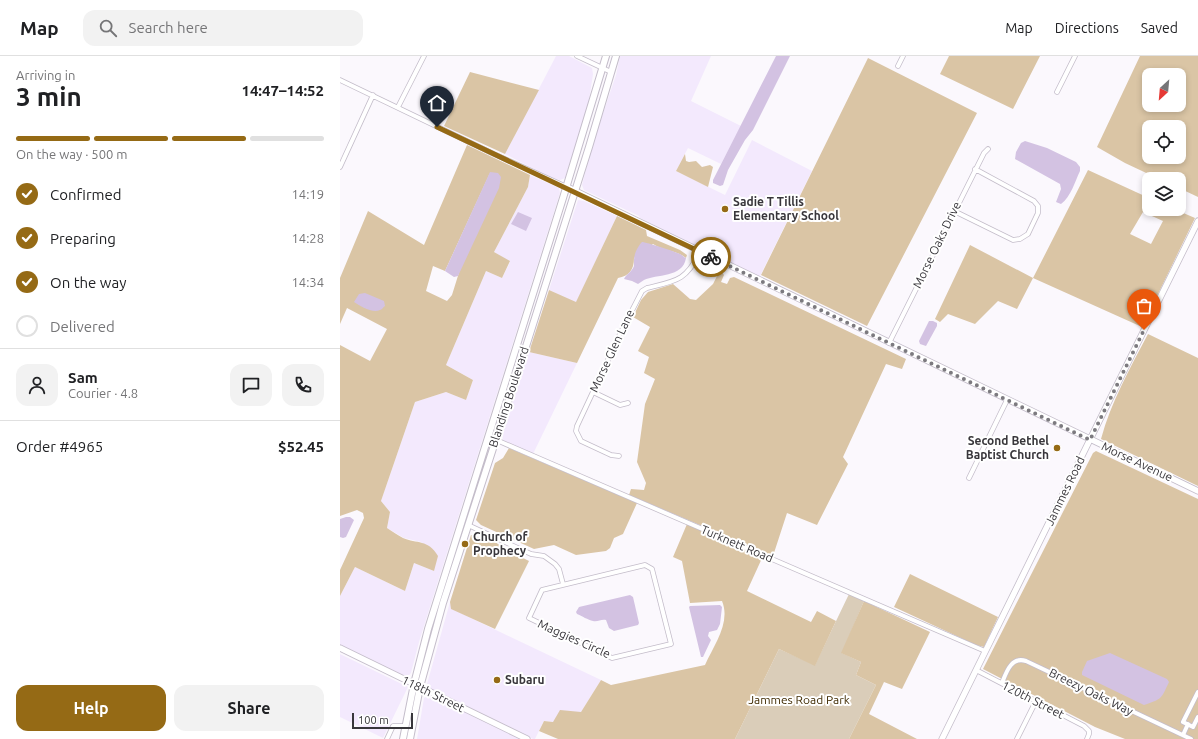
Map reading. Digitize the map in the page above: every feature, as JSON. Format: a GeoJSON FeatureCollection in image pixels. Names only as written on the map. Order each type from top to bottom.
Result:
{"type":"FeatureCollection","features":[{"type":"Feature","properties":{"kind":"main road","name":"Blanding Boulevard"},"geometry":{"type":"LineString","coordinates":[[403,739],[405,726],[467,503],[567,187],[606,56]]}},
{"type":"Feature","properties":{"kind":"main road","name":"Blanding Boulevard"},"geometry":{"type":"LineString","coordinates":[[440,602],[463,541],[523,356],[616,56]]}},
{"type":"Feature","properties":{"kind":"main road"},"geometry":{"type":"LineString","coordinates":[[585,127],[588,132],[586,139],[588,148]]}},
{"type":"Feature","properties":{"kind":"main road"},"geometry":{"type":"LineString","coordinates":[[540,271],[549,274]]}},
{"type":"Feature","properties":{"kind":"main road"},"geometry":{"type":"LineString","coordinates":[[514,354],[523,356]]}},
{"type":"Feature","properties":{"kind":"main road"},"geometry":{"type":"LineString","coordinates":[[467,503],[466,518],[468,525]]}},
{"type":"Feature","properties":{"kind":"main road"},"geometry":{"type":"LineString","coordinates":[[462,520],[464,527],[463,541]]}},
{"type":"Feature","properties":{"kind":"main road","name":"Blanding Boulevard"},"geometry":{"type":"LineString","coordinates":[[410,739],[417,686]]}},
{"type":"Feature","properties":{"kind":"street"},"geometry":{"type":"LineString","coordinates":[[398,107],[424,56]]}},
{"type":"Feature","properties":{"kind":"street"},"geometry":{"type":"LineString","coordinates":[[577,56],[611,72]]}},
{"type":"Feature","properties":{"kind":"street"},"geometry":{"type":"LineString","coordinates":[[898,66],[903,56]]}},
{"type":"Feature","properties":{"kind":"street"},"geometry":{"type":"LineString","coordinates":[[1057,92],[1075,56]]}},
{"type":"Feature","properties":{"kind":"street","name":"Morse Avenue"},"geometry":{"type":"LineString","coordinates":[[340,80],[494,154],[567,187],[1198,491]]}},
{"type":"Feature","properties":{"kind":"street"},"geometry":{"type":"LineString","coordinates":[[340,167],[373,95]]}},
{"type":"Feature","properties":{"kind":"street","name":"Morse Oaks Drive"},"geometry":{"type":"LineString","coordinates":[[889,343],[954,211],[984,153],[988,149]]}},
{"type":"Feature","properties":{"kind":"street"},"geometry":{"type":"LineString","coordinates":[[954,211],[1012,240],[1018,240],[1025,237],[1031,228],[1038,211],[1037,204],[1033,199],[975,170]]}},
{"type":"Feature","properties":{"kind":"street","name":"Jammes Road"},"geometry":{"type":"LineString","coordinates":[[942,739],[1198,221]]}},
{"type":"Feature","properties":{"kind":"street","name":"Morse Glen Lane"},"geometry":{"type":"LineString","coordinates":[[619,456],[611,455],[580,441],[576,431],[577,426],[642,291],[647,288],[680,279],[692,266],[700,252]]}},
{"type":"Feature","properties":{"kind":"street"},"geometry":{"type":"LineString","coordinates":[[593,392],[620,405],[628,403]]}},
{"type":"Feature","properties":{"kind":"street"},"geometry":{"type":"LineString","coordinates":[[969,478],[1007,400]]}},
{"type":"Feature","properties":{"kind":"street","name":"Turknett Road"},"geometry":{"type":"LineString","coordinates":[[489,436],[985,651]]}},
{"type":"Feature","properties":{"kind":"street"},"geometry":{"type":"LineString","coordinates":[[468,525],[531,554],[544,556],[555,564],[559,570],[563,584]]}},
{"type":"Feature","properties":{"kind":"street","name":"Maggies Circle"},"geometry":{"type":"LineString","coordinates":[[645,565],[649,566],[652,569],[671,644],[612,658],[529,618],[542,590],[563,584],[645,565]]}},
{"type":"Feature","properties":{"kind":"street","name":"118th Street"},"geometry":{"type":"LineString","coordinates":[[340,648],[527,739]]}},
{"type":"Feature","properties":{"kind":"street","name":"Breezy Oaks Way"},"geometry":{"type":"LineString","coordinates":[[1002,683],[1013,663],[1019,660],[1026,661],[1190,739]]}},
{"type":"Feature","properties":{"kind":"street","name":"120th Street"},"geometry":{"type":"LineString","coordinates":[[976,670],[1084,726],[1089,731],[1087,739]]}},
{"type":"Feature","properties":{"kind":"street"},"geometry":{"type":"LineString","coordinates":[[1198,692],[1183,722],[1193,727],[1198,717]]}},
{"type":"Feature","properties":{"kind":"street"},"geometry":{"type":"LineString","coordinates":[[1017,739],[1036,701]]}},
{"type":"Feature","properties":{"kind":"street"},"geometry":{"type":"LineString","coordinates":[[1183,735],[1188,724]]}},
{"type":"Feature","properties":{"kind":"street"},"geometry":{"type":"LineString","coordinates":[[387,739],[393,726],[405,726]]}},
{"type":"Feature","properties":{"kind":"shaded area"},"geometry":{"type":"Polygon","coordinates":[[[556,56],[569,56],[592,68],[593,74],[588,107],[565,178],[560,180],[553,179],[505,154],[556,56]]]}},
{"type":"Feature","properties":{"kind":"shaded area"},"geometry":{"type":"Polygon","coordinates":[[[620,56],[711,56],[691,101],[741,126],[721,164],[688,148],[676,171],[725,195],[752,140],[812,171],[759,278],[640,218],[639,216],[584,190],[582,185],[591,149],[616,75],[620,56]]]}},
{"type":"Feature","properties":{"kind":"shaded area"},"geometry":{"type":"Polygon","coordinates":[[[776,56],[790,56],[753,130],[745,140],[728,170],[723,185],[720,186],[713,183],[713,180],[776,56]]]}},
{"type":"Feature","properties":{"kind":"shaded area"},"geometry":{"type":"Polygon","coordinates":[[[949,56],[1040,56],[1013,109],[940,74],[949,56]]]}},
{"type":"Feature","properties":{"kind":"shaded area"},"geometry":{"type":"Polygon","coordinates":[[[1140,56],[1198,56],[1198,197],[1186,191],[1186,172],[1144,172],[1097,147],[1140,56]]]}},
{"type":"Feature","properties":{"kind":"shaded area"},"geometry":{"type":"Polygon","coordinates":[[[868,58],[977,113],[867,326],[761,275],[868,58]]]}},
{"type":"Feature","properties":{"kind":"shaded area"},"geometry":{"type":"Polygon","coordinates":[[[470,72],[539,90],[505,154],[444,126],[470,72]]]}},
{"type":"Feature","properties":{"kind":"shaded area"},"geometry":{"type":"Polygon","coordinates":[[[1025,141],[1047,148],[1076,162],[1080,167],[1080,171],[1070,193],[1061,204],[1056,202],[1061,189],[1060,184],[1015,159],[1016,152],[1021,143],[1025,141]]]}},
{"type":"Feature","properties":{"kind":"shaded area"},"geometry":{"type":"Polygon","coordinates":[[[467,145],[530,175],[528,187],[494,252],[510,261],[502,278],[486,271],[446,365],[473,380],[466,400],[446,392],[415,402],[381,501],[390,512],[387,528],[403,538],[426,544],[438,556],[434,571],[414,563],[405,591],[355,567],[340,596],[340,570],[364,518],[363,513],[357,510],[340,516],[340,345],[370,361],[387,329],[347,308],[340,324],[340,278],[368,211],[424,245],[467,145]],[[490,173],[445,271],[433,266],[426,291],[447,301],[452,295],[490,173]]]}},
{"type":"Feature","properties":{"kind":"shaded area"},"geometry":{"type":"Polygon","coordinates":[[[685,154],[686,161],[696,161],[702,167],[710,165],[713,167],[708,187],[676,171],[685,154]]]}},
{"type":"Feature","properties":{"kind":"shaded area"},"geometry":{"type":"Polygon","coordinates":[[[1088,170],[1142,195],[1142,214],[1130,234],[1151,244],[1163,221],[1152,216],[1186,216],[1186,214],[1195,218],[1142,327],[1033,278],[1088,170]]]}},
{"type":"Feature","properties":{"kind":"shaded area"},"geometry":{"type":"Polygon","coordinates":[[[490,172],[498,173],[501,177],[499,188],[458,276],[454,277],[445,271],[490,172]]]}},
{"type":"Feature","properties":{"kind":"shaded area"},"geometry":{"type":"Polygon","coordinates":[[[530,175],[559,188],[560,193],[419,642],[411,673],[408,676],[401,675],[340,646],[340,596],[355,567],[405,591],[414,563],[434,571],[421,542],[404,538],[387,528],[390,512],[381,501],[415,402],[446,392],[466,400],[473,380],[446,365],[486,271],[502,278],[510,262],[494,252],[528,187],[530,175]]]}},
{"type":"Feature","properties":{"kind":"shaded area"},"geometry":{"type":"Polygon","coordinates":[[[578,200],[584,201],[617,216],[576,303],[549,290],[578,200]]]}},
{"type":"Feature","properties":{"kind":"shaded area"},"geometry":{"type":"Polygon","coordinates":[[[518,212],[532,218],[526,231],[511,224],[518,212]]]}},
{"type":"Feature","properties":{"kind":"shaded area"},"geometry":{"type":"Polygon","coordinates":[[[617,216],[646,230],[647,236],[680,250],[687,255],[686,258],[678,253],[653,244],[634,258],[633,266],[630,272],[625,276],[618,278],[577,363],[529,352],[549,290],[576,302],[617,216]]]}},
{"type":"Feature","properties":{"kind":"shaded area"},"geometry":{"type":"Polygon","coordinates":[[[642,242],[681,254],[686,258],[684,264],[675,272],[649,278],[638,284],[624,279],[634,266],[635,253],[642,242]]]}},
{"type":"Feature","properties":{"kind":"shaded area"},"geometry":{"type":"Polygon","coordinates":[[[970,245],[1033,278],[1017,309],[998,301],[975,324],[948,314],[940,322],[935,319],[970,245]]]}},
{"type":"Feature","properties":{"kind":"shaded area"},"geometry":{"type":"Polygon","coordinates":[[[720,270],[724,275],[721,282],[727,284],[730,278],[734,277],[906,359],[902,369],[886,364],[843,457],[848,464],[817,525],[787,513],[773,556],[629,495],[631,489],[644,490],[646,483],[637,462],[645,404],[655,379],[644,373],[649,357],[638,351],[650,327],[633,317],[641,300],[648,292],[673,284],[690,299],[696,300],[713,284],[720,270]]]}},
{"type":"Feature","properties":{"kind":"shaded area"},"geometry":{"type":"Polygon","coordinates":[[[365,293],[384,301],[385,306],[381,310],[374,311],[354,302],[359,294],[365,293]]]}},
{"type":"Feature","properties":{"kind":"shaded area"},"geometry":{"type":"Polygon","coordinates":[[[929,321],[937,323],[937,326],[926,346],[920,344],[919,341],[929,321]]]}},
{"type":"Feature","properties":{"kind":"shaded area"},"geometry":{"type":"Polygon","coordinates":[[[1148,334],[1198,358],[1198,486],[1101,439],[1116,398],[1148,334]]]}},
{"type":"Feature","properties":{"kind":"shaded area"},"geometry":{"type":"Polygon","coordinates":[[[529,352],[577,363],[533,454],[503,440],[502,435],[529,352]]]}},
{"type":"Feature","properties":{"kind":"shaded area"},"geometry":{"type":"Polygon","coordinates":[[[509,448],[637,503],[623,534],[614,538],[610,548],[606,551],[576,555],[554,545],[534,549],[481,525],[476,520],[495,463],[503,458],[509,448]]]}},
{"type":"Feature","properties":{"kind":"shaded area"},"geometry":{"type":"Polygon","coordinates":[[[1096,451],[1198,499],[1198,739],[1125,739],[1095,727],[983,669],[1093,453],[1096,451]]]}},
{"type":"Feature","properties":{"kind":"shaded area"},"geometry":{"type":"Polygon","coordinates":[[[350,517],[354,520],[346,537],[343,538],[340,537],[340,519],[350,517]]]}},
{"type":"Feature","properties":{"kind":"shaded area"},"geometry":{"type":"Polygon","coordinates":[[[687,524],[763,556],[747,591],[811,622],[817,611],[836,621],[815,666],[779,649],[735,739],[558,739],[539,731],[544,721],[553,722],[560,710],[581,712],[601,680],[611,685],[705,665],[717,642],[723,626],[724,609],[722,601],[690,603],[682,561],[673,557],[687,524]]]}},
{"type":"Feature","properties":{"kind":"shaded area"},"geometry":{"type":"Polygon","coordinates":[[[471,535],[495,542],[529,561],[495,629],[451,609],[450,602],[471,535]]]}},
{"type":"Feature","properties":{"kind":"shaded area"},"geometry":{"type":"Polygon","coordinates":[[[910,574],[998,617],[984,647],[976,645],[894,607],[910,574]]]}},
{"type":"Feature","properties":{"kind":"shaded area"},"geometry":{"type":"Polygon","coordinates":[[[630,595],[633,597],[639,623],[638,625],[614,631],[609,628],[606,620],[591,620],[577,614],[576,612],[579,607],[630,595]]]}},
{"type":"Feature","properties":{"kind":"shaded area"},"geometry":{"type":"Polygon","coordinates":[[[864,601],[930,632],[902,689],[884,682],[869,714],[917,739],[849,739],[876,685],[856,675],[861,662],[841,653],[864,601]]]}},
{"type":"Feature","properties":{"kind":"shaded area"},"geometry":{"type":"Polygon","coordinates":[[[450,602],[452,609],[601,680],[581,712],[553,722],[544,721],[535,739],[533,739],[428,688],[427,684],[450,602]]]}},
{"type":"Feature","properties":{"kind":"shaded area"},"geometry":{"type":"Polygon","coordinates":[[[720,605],[722,607],[720,624],[717,630],[709,632],[708,636],[711,640],[703,657],[701,657],[689,607],[720,605]]]}},
{"type":"Feature","properties":{"kind":"shaded area"},"geometry":{"type":"Polygon","coordinates":[[[1110,653],[1167,679],[1169,682],[1160,698],[1144,705],[1082,675],[1087,661],[1110,653]]]}},
{"type":"Feature","properties":{"kind":"shaded area"},"geometry":{"type":"Polygon","coordinates":[[[340,654],[408,687],[383,738],[340,717],[340,654]]]}},
{"type":"Feature","properties":{"kind":"shaded area"},"geometry":{"type":"Polygon","coordinates":[[[434,696],[521,739],[417,739],[424,698],[434,696]]]}},
{"type":"Feature","properties":{"kind":"green space","name":"Jammes Road Park"},"geometry":{"type":"Polygon","coordinates":[[[849,594],[864,601],[842,653],[861,662],[856,675],[876,685],[849,739],[735,739],[779,649],[815,665],[849,594]]]}},
{"type":"Feature","properties":{"kind":"way so far"},"geometry":{"type":"LineString","coordinates":[[711,257],[1090,440],[1144,330]]}},
{"type":"Feature","properties":{"kind":"place","name":"Sadie T Tillis Elementary School"},"geometry":{"type":"Point","coordinates":[725,209]}},
{"type":"Feature","properties":{"kind":"place","name":"Second Bethel Baptist Church"},"geometry":{"type":"Point","coordinates":[1057,448]}},
{"type":"Feature","properties":{"kind":"place","name":"Church of Prophecy"},"geometry":{"type":"Point","coordinates":[465,544]}},
{"type":"Feature","properties":{"kind":"place","name":"Subaru"},"geometry":{"type":"Point","coordinates":[497,680]}},
{"type":"Feature","properties":{"kind":"route"},"geometry":{"type":"LineString","coordinates":[[437,127],[567,187],[711,257]]}}]}
